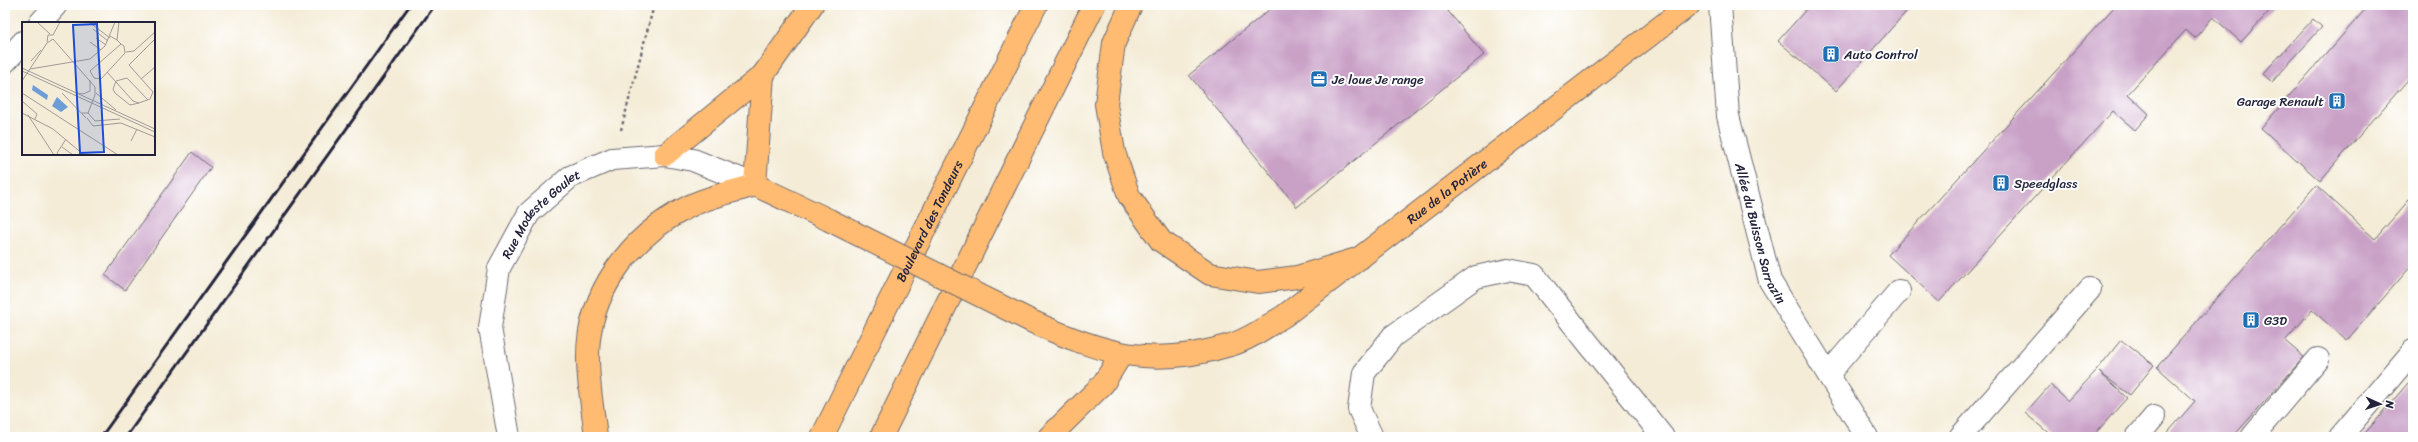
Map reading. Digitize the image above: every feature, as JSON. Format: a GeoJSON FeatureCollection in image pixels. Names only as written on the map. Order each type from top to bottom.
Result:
{"type":"FeatureCollection","features":[{"type":"Feature","properties":{"kind":"main road"},"geometry":{"type":"LineString","coordinates":[[665,154],[763,75],[812,5]]}},
{"type":"Feature","properties":{"kind":"main road","name":"Boulevard des Tondeurs"},"geometry":{"type":"LineString","coordinates":[[822,437],[1036,5]]}},
{"type":"Feature","properties":{"kind":"main road"},"geometry":{"type":"LineString","coordinates":[[880,437],[1094,5]]}},
{"type":"Feature","properties":{"kind":"main road"},"geometry":{"type":"LineString","coordinates":[[1131,5],[1114,43],[1106,104],[1114,152],[1129,196],[1161,241],[1210,274],[1258,282],[1297,277],[1360,258]]}},
{"type":"Feature","properties":{"kind":"main road","name":"Rue de la Potière"},"geometry":{"type":"LineString","coordinates":[[755,185],[1074,341],[1121,355],[1148,358],[1192,354],[1232,345],[1284,316],[1689,5]]}},
{"type":"Feature","properties":{"kind":"main road"},"geometry":{"type":"LineString","coordinates":[[596,437],[588,357],[595,308],[614,271],[645,235],[686,208],[755,185],[763,75]]}},
{"type":"Feature","properties":{"kind":"main road"},"geometry":{"type":"LineString","coordinates":[[1049,437],[1103,384],[1121,355]]}},
{"type":"Feature","properties":{"kind":"street"},"geometry":{"type":"LineString","coordinates":[[41,22],[56,5]]}},
{"type":"Feature","properties":{"kind":"street","name":"Allée du Buisson Sarrazin"},"geometry":{"type":"LineString","coordinates":[[1720,5],[1728,116],[1770,281],[1867,437]]}},
{"type":"Feature","properties":{"kind":"street"},"geometry":{"type":"LineString","coordinates":[[5,62],[22,43]]}},
{"type":"Feature","properties":{"kind":"street","name":"Rue Modeste Goulet"},"geometry":{"type":"LineString","coordinates":[[509,437],[490,328],[499,268],[528,213],[570,177],[612,160],[665,154],[693,160],[755,185]]}},
{"type":"Feature","properties":{"kind":"street"},"geometry":{"type":"LineString","coordinates":[[1372,437],[1358,409],[1364,372],[1393,336],[1476,277],[1508,270],[1534,275],[1663,437]]}},
{"type":"Feature","properties":{"kind":"street"},"geometry":{"type":"LineString","coordinates":[[1960,437],[2090,289]]}},
{"type":"Feature","properties":{"kind":"street"},"geometry":{"type":"LineString","coordinates":[[1828,374],[1899,291]]}},
{"type":"Feature","properties":{"kind":"street"},"geometry":{"type":"LineString","coordinates":[[2340,437],[2413,351]]}},
{"type":"Feature","properties":{"kind":"street"},"geometry":{"type":"LineString","coordinates":[[2252,437],[2318,358]]}},
{"type":"Feature","properties":{"kind":"street"},"geometry":{"type":"LineString","coordinates":[[2138,437],[2154,417]]}},
{"type":"Feature","properties":{"kind":"path"},"geometry":{"type":"LineString","coordinates":[[612,160],[654,5]]}},
{"type":"Feature","properties":{"kind":"building"},"geometry":{"type":"Polygon","coordinates":[[[1275,5],[1443,5],[1484,55],[1297,207],[1189,75],[1275,5]]]}},
{"type":"Feature","properties":{"kind":"building","name":"Auto Control"},"geometry":{"type":"Polygon","coordinates":[[[1810,5],[1912,5],[1836,91],[1778,41],[1810,5]]]}},
{"type":"Feature","properties":{"kind":"building","name":"Speedglass"},"geometry":{"type":"Polygon","coordinates":[[[2116,5],[2275,5],[2241,42],[2213,17],[2195,38],[2186,30],[2128,94],[2149,114],[2135,130],[2113,111],[1939,302],[1888,255],[2116,5]]]}},
{"type":"Feature","properties":{"kind":"building","name":"Garage Renault"},"geometry":{"type":"Polygon","coordinates":[[[2369,5],[2413,5],[2413,74],[2320,181],[2261,128],[2369,5]]]}},
{"type":"Feature","properties":{"kind":"building"},"geometry":{"type":"Polygon","coordinates":[[[2313,19],[2322,27],[2272,82],[2263,74],[2313,19]]]}},
{"type":"Feature","properties":{"kind":"building"},"geometry":{"type":"Polygon","coordinates":[[[192,152],[211,167],[125,290],[105,275],[192,152]]]}},
{"type":"Feature","properties":{"kind":"building","name":"G3D"},"geometry":{"type":"Polygon","coordinates":[[[2316,185],[2375,239],[2409,200],[2413,204],[2413,264],[2347,340],[2312,310],[2285,341],[2304,357],[2233,437],[2164,437],[2195,401],[2157,367],[2316,185]]]}},
{"type":"Feature","properties":{"kind":"building"},"geometry":{"type":"Polygon","coordinates":[[[2121,340],[2154,365],[2130,395],[2099,372],[2127,398],[2092,437],[2053,437],[2025,413],[2050,385],[2068,401],[2097,370],[2121,340]]]}},
{"type":"Feature","properties":{"kind":"building"},"geometry":{"type":"Polygon","coordinates":[[[2413,377],[2413,437],[2362,437],[2413,377]]]}},
{"type":"Feature","properties":{"kind":"railway"},"geometry":{"type":"LineString","coordinates":[[101,437],[410,5]]}},
{"type":"Feature","properties":{"kind":"railway"},"geometry":{"type":"LineString","coordinates":[[126,437],[435,5]]}},
{"type":"Feature","properties":{"kind":"place","name":"Auto Control"},"geometry":{"type":"Point","coordinates":[1831,54]}},
{"type":"Feature","properties":{"kind":"place","name":"Je loue Je range"},"geometry":{"type":"Point","coordinates":[1319,79]}},
{"type":"Feature","properties":{"kind":"place","name":"Garage Renault"},"geometry":{"type":"Point","coordinates":[2337,101]}},
{"type":"Feature","properties":{"kind":"place","name":"Speedglass"},"geometry":{"type":"Point","coordinates":[2001,183]}},
{"type":"Feature","properties":{"kind":"place","name":"G3D"},"geometry":{"type":"Point","coordinates":[2251,320]}}]}
